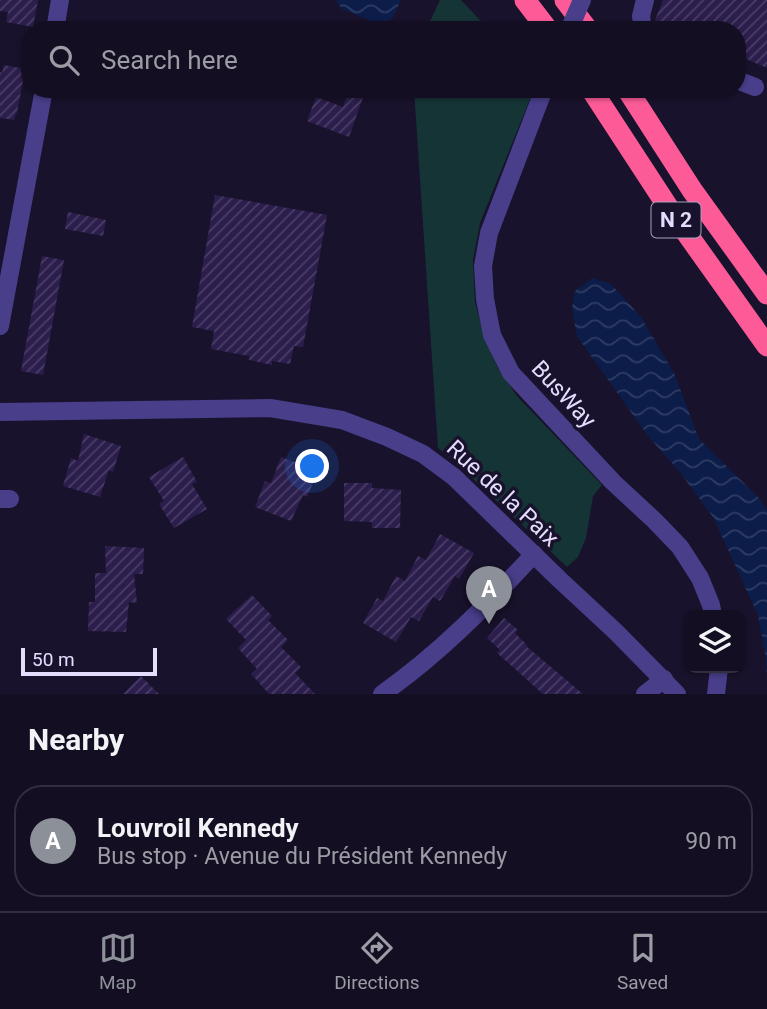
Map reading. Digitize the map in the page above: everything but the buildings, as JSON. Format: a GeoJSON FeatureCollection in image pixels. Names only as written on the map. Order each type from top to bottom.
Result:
{"type":"FeatureCollection","features":[{"type":"Feature","properties":{"kind":"highway"},"geometry":{"type":"LineString","coordinates":[[525,0],[541,21]]}},
{"type":"Feature","properties":{"kind":"highway"},"geometry":{"type":"LineString","coordinates":[[565,0],[581,21]]}},
{"type":"Feature","properties":{"kind":"highway","name":"N 2"},"geometry":{"type":"LineString","coordinates":[[597,98],[668,207],[767,346]]}},
{"type":"Feature","properties":{"kind":"highway","name":"N 2"},"geometry":{"type":"LineString","coordinates":[[633,98],[692,190],[767,294]]}},
{"type":"Feature","properties":{"kind":"street"},"geometry":{"type":"LineString","coordinates":[[57,21],[61,0]]}},
{"type":"Feature","properties":{"kind":"street"},"geometry":{"type":"LineString","coordinates":[[573,21],[582,0]]}},
{"type":"Feature","properties":{"kind":"street"},"geometry":{"type":"LineString","coordinates":[[645,0],[640,16],[645,21]]}},
{"type":"Feature","properties":{"kind":"street"},"geometry":{"type":"LineString","coordinates":[[650,21],[653,0]]}},
{"type":"Feature","properties":{"kind":"street"},"geometry":{"type":"LineString","coordinates":[[746,84],[755,87]]}},
{"type":"Feature","properties":{"kind":"street"},"geometry":{"type":"LineString","coordinates":[[0,326],[42,98]]}},
{"type":"Feature","properties":{"kind":"street","name":"BusWay"},"geometry":{"type":"LineString","coordinates":[[540,98],[489,233],[483,266],[485,299],[492,335],[511,373],[613,482],[680,547],[700,578],[712,610]]}},
{"type":"Feature","properties":{"kind":"street","name":"Rue de la Paix"},"geometry":{"type":"LineString","coordinates":[[0,412],[271,408],[342,420],[387,437],[424,454],[454,477],[664,678],[677,694]]}},
{"type":"Feature","properties":{"kind":"street"},"geometry":{"type":"LineString","coordinates":[[382,694],[441,648],[534,554]]}},
{"type":"Feature","properties":{"kind":"street"},"geometry":{"type":"LineString","coordinates":[[716,694],[718,673]]}},
{"type":"Feature","properties":{"kind":"street"},"geometry":{"type":"LineString","coordinates":[[645,694],[664,678]]}},
{"type":"Feature","properties":{"kind":"green space"},"geometry":{"type":"Polygon","coordinates":[[[440,0],[461,0],[481,21],[430,21],[440,0]]]}},
{"type":"Feature","properties":{"kind":"green space"},"geometry":{"type":"Polygon","coordinates":[[[415,98],[530,98],[480,223],[473,260],[475,302],[485,340],[498,368],[517,396],[602,485],[593,496],[586,538],[578,557],[567,567],[438,448],[415,98]]]}},
{"type":"Feature","properties":{"kind":"water"},"geometry":{"type":"Polygon","coordinates":[[[336,0],[401,0],[392,19],[387,21],[372,21],[342,9],[336,0]]]}},
{"type":"Feature","properties":{"kind":"water"},"geometry":{"type":"Polygon","coordinates":[[[592,278],[611,284],[641,317],[674,373],[699,439],[758,497],[767,510],[767,681],[758,615],[713,517],[679,471],[648,436],[577,336],[572,308],[575,291],[592,278]]]}},
{"type":"Feature","properties":{"kind":"place","name":"Louvroil Kennedy"},"geometry":{"type":"Point","coordinates":[489,624]}}]}
